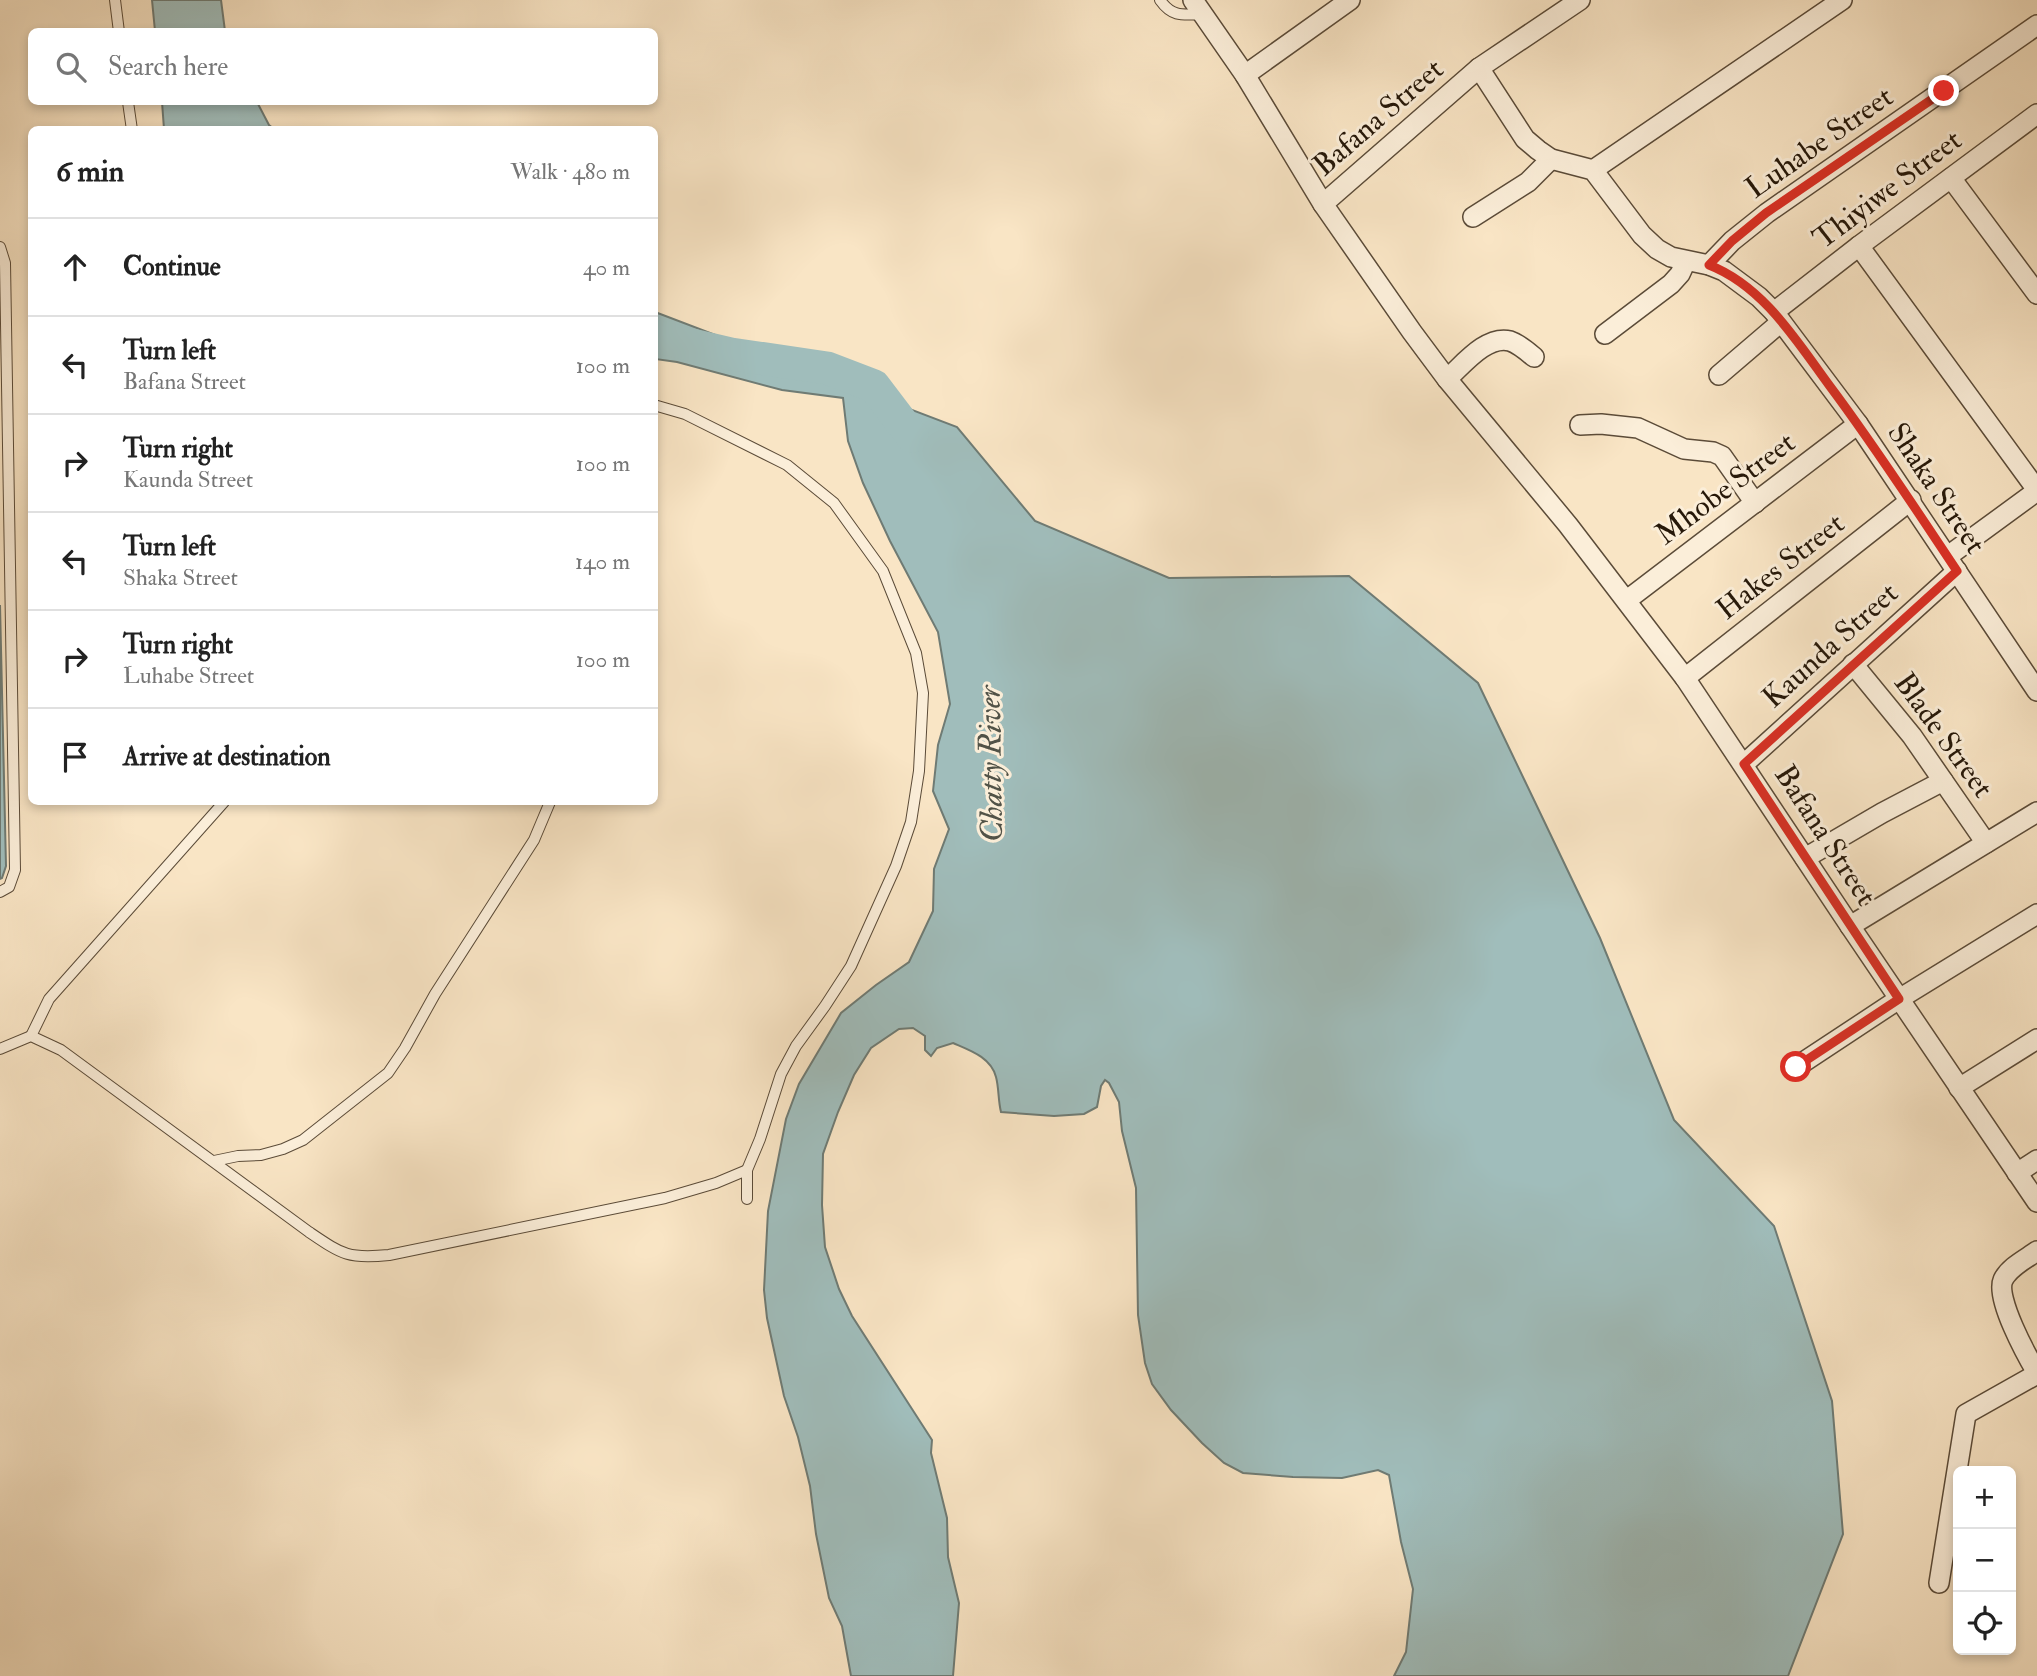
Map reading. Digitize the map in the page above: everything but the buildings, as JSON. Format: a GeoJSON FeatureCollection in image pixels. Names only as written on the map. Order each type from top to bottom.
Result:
{"type":"FeatureCollection","features":[{"type":"Feature","properties":{"kind":"street"},"geometry":{"type":"LineString","coordinates":[[1245,75],[1350,0]]}},
{"type":"Feature","properties":{"kind":"street","name":"Bafana Street"},"geometry":{"type":"LineString","coordinates":[[1580,0],[1479,68],[1323,204],[1447,379],[1568,525],[1685,678],[2037,1202]]}},
{"type":"Feature","properties":{"kind":"street"},"geometry":{"type":"LineString","coordinates":[[1479,68],[1525,139],[1551,159],[1593,170],[1842,0]]}},
{"type":"Feature","properties":{"kind":"street"},"geometry":{"type":"LineString","coordinates":[[1198,7],[1245,75],[1323,204]]}},
{"type":"Feature","properties":{"kind":"street","name":"Luhabe Street"},"geometry":{"type":"LineString","coordinates":[[1709,265],[1732,241],[1766,213],[2037,25]]}},
{"type":"Feature","properties":{"kind":"street","name":"Thiyiwe Street"},"geometry":{"type":"LineString","coordinates":[[1777,317],[1859,246],[2037,114]]}},
{"type":"Feature","properties":{"kind":"street"},"geometry":{"type":"LineString","coordinates":[[1473,217],[1528,182],[1551,159]]}},
{"type":"Feature","properties":{"kind":"street","name":"Shaka Street"},"geometry":{"type":"LineString","coordinates":[[1593,170],[1642,235],[1657,249],[1671,257],[1724,271],[1743,284],[1777,317],[1858,424],[2037,689]]}},
{"type":"Feature","properties":{"kind":"street"},"geometry":{"type":"LineString","coordinates":[[1951,178],[2037,294]]}},
{"type":"Feature","properties":{"kind":"street"},"geometry":{"type":"LineString","coordinates":[[1859,246],[2037,490]]}},
{"type":"Feature","properties":{"kind":"street"},"geometry":{"type":"LineString","coordinates":[[1605,334],[1671,284],[1686,261]]}},
{"type":"Feature","properties":{"kind":"street"},"geometry":{"type":"LineString","coordinates":[[1719,374],[1777,317]]}},
{"type":"Feature","properties":{"kind":"street"},"geometry":{"type":"LineString","coordinates":[[1447,379],[1483,348],[1499,341],[1509,341],[1520,346],[1534,357]]}},
{"type":"Feature","properties":{"kind":"street","name":"Mhobe Street"},"geometry":{"type":"LineString","coordinates":[[1627,600],[1858,424]]}},
{"type":"Feature","properties":{"kind":"street"},"geometry":{"type":"LineString","coordinates":[[1580,425],[1638,428],[1684,449],[1713,452],[1722,456],[1755,503]]}},
{"type":"Feature","properties":{"kind":"street","name":"Kaunda Street"},"geometry":{"type":"LineString","coordinates":[[1744,764],[1853,664],[1952,564],[2037,490]]}},
{"type":"Feature","properties":{"kind":"street","name":"Hakes Street"},"geometry":{"type":"LineString","coordinates":[[1685,678],[1910,500]]}},
{"type":"Feature","properties":{"kind":"street","name":"Blade Street"},"geometry":{"type":"LineString","coordinates":[[1853,664],[1912,736],[1986,843]]}},
{"type":"Feature","properties":{"kind":"street"},"geometry":{"type":"LineString","coordinates":[[1805,858],[1852,829],[1943,780]]}},
{"type":"Feature","properties":{"kind":"street"},"geometry":{"type":"LineString","coordinates":[[1850,926],[2037,812]]}},
{"type":"Feature","properties":{"kind":"street"},"geometry":{"type":"LineString","coordinates":[[1796,1067],[1899,999],[2037,914]]}},
{"type":"Feature","properties":{"kind":"street"},"geometry":{"type":"LineString","coordinates":[[1959,1088],[2037,1039]]}},
{"type":"Feature","properties":{"kind":"street"},"geometry":{"type":"LineString","coordinates":[[2017,1172],[2037,1160]]}},
{"type":"Feature","properties":{"kind":"street"},"geometry":{"type":"LineString","coordinates":[[1939,1583],[1966,1414],[2037,1374],[2009,1315],[2001,1290],[2008,1273],[2037,1251]]}},
{"type":"Feature","properties":{"kind":"lane"},"geometry":{"type":"LineString","coordinates":[[115,0],[118,28]]}},
{"type":"Feature","properties":{"kind":"lane"},"geometry":{"type":"LineString","coordinates":[[1160,0],[1167,10],[1181,15],[1198,7]]}},
{"type":"Feature","properties":{"kind":"lane"},"geometry":{"type":"LineString","coordinates":[[128,105],[131,126]]}},
{"type":"Feature","properties":{"kind":"lane"},"geometry":{"type":"LineString","coordinates":[[0,247],[5,263],[15,870],[9,887],[0,892]]}},
{"type":"Feature","properties":{"kind":"lane"},"geometry":{"type":"LineString","coordinates":[[658,406],[685,414],[786,465],[834,503],[883,571],[916,653],[923,693],[919,771],[911,822],[896,866],[850,966],[796,1046],[781,1074],[761,1139],[747,1170],[747,1199]]}},
{"type":"Feature","properties":{"kind":"lane"},"geometry":{"type":"LineString","coordinates":[[0,1049],[31,1036],[49,999],[221,805]]}},
{"type":"Feature","properties":{"kind":"lane"},"geometry":{"type":"LineString","coordinates":[[214,1161],[261,1155],[303,1140],[388,1073],[534,840],[549,805]]}},
{"type":"Feature","properties":{"kind":"lane"},"geometry":{"type":"LineString","coordinates":[[31,1036],[61,1050],[340,1252],[363,1258],[390,1255],[665,1198],[716,1183],[747,1170]]}},
{"type":"Feature","properties":{"kind":"water"},"geometry":{"type":"Polygon","coordinates":[[[152,0],[221,0],[225,28],[155,28],[152,0]]]}},
{"type":"Feature","properties":{"kind":"water"},"geometry":{"type":"Polygon","coordinates":[[[162,105],[259,105],[270,126],[164,126],[162,105]]]}},
{"type":"Feature","properties":{"kind":"water"},"geometry":{"type":"Polygon","coordinates":[[[658,313],[957,427],[1035,521],[1169,578],[1349,576],[1478,683],[1600,938],[1674,1120],[1774,1226],[1832,1401],[1843,1534],[1788,1676],[1394,1676],[1406,1652],[1413,1589],[1389,1475],[1378,1470],[1342,1478],[1243,1473],[1224,1463],[1202,1443],[1171,1410],[1152,1384],[1145,1363],[1138,1315],[1136,1188],[1122,1131],[1119,1102],[1109,1083],[1105,1080],[1101,1086],[1097,1107],[1084,1114],[1054,1116],[1001,1112],[996,1077],[984,1059],[953,1043],[937,1048],[931,1056],[925,1050],[925,1036],[913,1028],[899,1029],[871,1048],[854,1075],[823,1154],[822,1205],[825,1247],[839,1289],[852,1316],[932,1440],[931,1453],[947,1518],[948,1557],[959,1603],[953,1676],[851,1676],[842,1626],[829,1598],[816,1534],[810,1486],[784,1396],[767,1318],[764,1290],[768,1211],[786,1119],[799,1084],[841,1013],[909,962],[933,911],[934,869],[949,829],[933,791],[938,745],[950,704],[938,632],[863,483],[848,441],[843,398],[782,390],[658,359],[658,313]]]}},
{"type":"Feature","properties":{"kind":"water"},"geometry":{"type":"Polygon","coordinates":[[[0,605],[6,866],[0,879],[0,605]]]}},
{"type":"Feature","properties":{"kind":"waterway","name":"Chatty River"},"geometry":{"type":"LineString","coordinates":[[658,337],[731,354],[827,368],[874,386],[912,436]]}},
{"type":"Feature","properties":{"kind":"route"},"geometry":{"type":"LineString","coordinates":[[1796,1067],[1899,999],[1744,764],[1957,571],[1858,424],[1774,312],[1743,284],[1709,265],[1732,241],[1766,213],[1944,91]]}}]}
